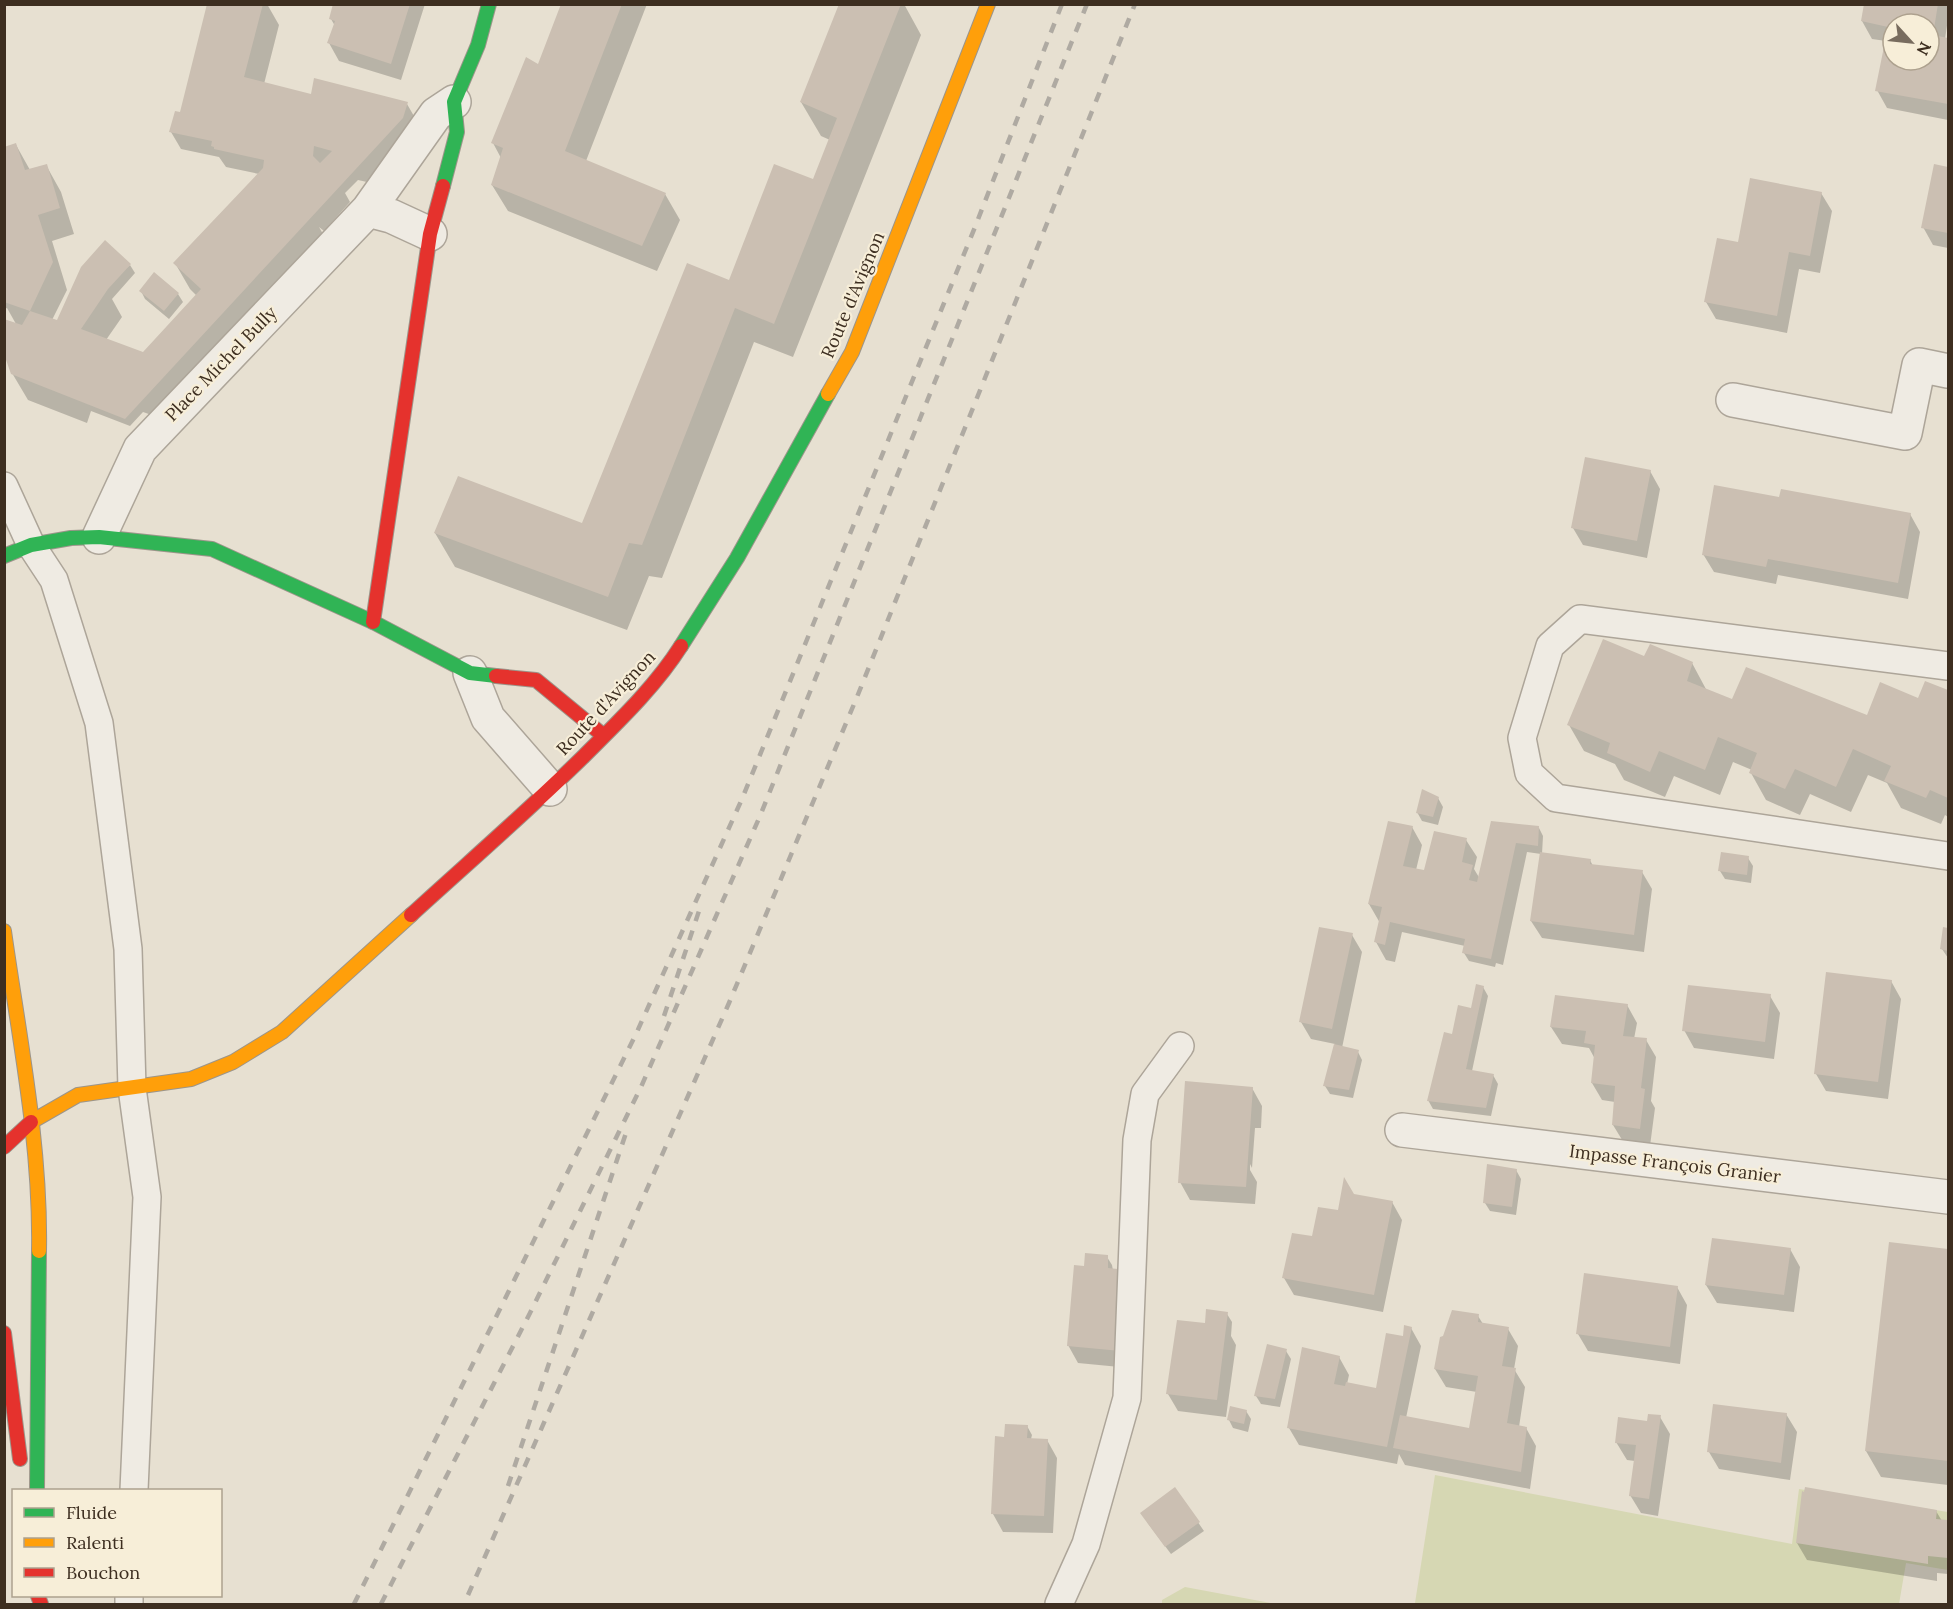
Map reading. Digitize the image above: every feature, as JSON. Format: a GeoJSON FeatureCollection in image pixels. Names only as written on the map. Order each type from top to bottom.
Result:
{"type":"FeatureCollection","features":[{"type":"Feature","properties":{"kind":"main road"},"geometry":{"type":"LineString","coordinates":[[373,622],[430,234],[457,132],[454,102],[478,45],[489,4]]}},
{"type":"Feature","properties":{"kind":"main road","name":"Route d'Avignon"},"geometry":{"type":"LineString","coordinates":[[4,1147],[31,1122],[78,1095],[191,1079],[233,1062],[282,1032],[550,789],[604,736],[666,669],[751,533],[852,352],[988,4]]}},
{"type":"Feature","properties":{"kind":"main road"},"geometry":{"type":"LineString","coordinates":[[4,556],[31,545],[71,538],[99,537],[212,549],[373,622],[470,673],[536,680],[604,736]]}},
{"type":"Feature","properties":{"kind":"main road"},"geometry":{"type":"LineString","coordinates":[[4,931],[40,1202],[37,1489]]}},
{"type":"Feature","properties":{"kind":"main road"},"geometry":{"type":"LineString","coordinates":[[4,1333],[23,1479]]}},
{"type":"Feature","properties":{"kind":"street","name":"Place Michel Bully"},"geometry":{"type":"LineString","coordinates":[[99,537],[140,449],[368,210],[436,114],[454,102]]}},
{"type":"Feature","properties":{"kind":"street"},"geometry":{"type":"LineString","coordinates":[[368,210],[392,216],[430,234]]}},
{"type":"Feature","properties":{"kind":"street"},"geometry":{"type":"LineString","coordinates":[[1733,400],[1905,434],[1919,365],[1948,371]]}},
{"type":"Feature","properties":{"kind":"street"},"geometry":{"type":"LineString","coordinates":[[470,673],[488,718],[550,789]]}},
{"type":"Feature","properties":{"kind":"street","name":"Impasse François Granier"},"geometry":{"type":"LineString","coordinates":[[1402,1130],[1948,1197]]}},
{"type":"Feature","properties":{"kind":"lane"},"geometry":{"type":"LineString","coordinates":[[4,486],[31,545],[54,580],[99,723],[128,949],[132,1088],[147,1197],[134,1489]]}},
{"type":"Feature","properties":{"kind":"lane"},"geometry":{"type":"LineString","coordinates":[[1948,666],[1580,619],[1550,646],[1522,738],[1529,773],[1556,798],[1948,856]]}},
{"type":"Feature","properties":{"kind":"lane"},"geometry":{"type":"LineString","coordinates":[[1059,1605],[1086,1544],[1127,1398],[1137,1140],[1145,1094],[1180,1046]]}},
{"type":"Feature","properties":{"kind":"green space"},"geometry":{"type":"Polygon","coordinates":[[[1435,1475],[1792,1544],[1799,1489],[1948,1512],[1948,1570],[1906,1563],[1899,1604],[1415,1603],[1435,1475]]]}},
{"type":"Feature","properties":{"kind":"green space"},"geometry":{"type":"Polygon","coordinates":[[[1185,1587],[1276,1604],[1162,1604],[1162,1600],[1185,1587]]]}},
{"type":"Feature","properties":{"kind":"building"},"geometry":{"type":"Polygon","coordinates":[[[207,4],[263,4],[244,77],[311,94],[314,78],[408,102],[403,118],[125,419],[11,374],[4,354],[4,319],[22,325],[30,311],[57,320],[81,267],[105,240],[131,264],[108,289],[81,329],[143,352],[201,289],[173,263],[263,168],[264,160],[214,149],[211,146],[212,141],[169,132],[175,111],[180,112],[207,4]],[[314,146],[313,156],[320,163],[332,151],[314,146]]]}},
{"type":"Feature","properties":{"kind":"building"},"geometry":{"type":"Polygon","coordinates":[[[333,4],[410,4],[391,64],[327,43],[335,21],[329,19],[333,4]]]}},
{"type":"Feature","properties":{"kind":"building"},"geometry":{"type":"Polygon","coordinates":[[[561,4],[622,4],[565,151],[666,193],[642,246],[491,185],[503,148],[491,143],[526,57],[538,64],[561,4]]]}},
{"type":"Feature","properties":{"kind":"building"},"geometry":{"type":"Polygon","coordinates":[[[839,4],[901,4],[774,324],[735,308],[642,545],[629,543],[608,597],[434,533],[458,476],[582,523],[687,263],[729,280],[774,164],[813,179],[837,118],[800,102],[839,4]]]}},
{"type":"Feature","properties":{"kind":"building"},"geometry":{"type":"Polygon","coordinates":[[[1864,4],[1938,4],[1937,12],[1881,12],[1881,25],[1861,21],[1864,4]]]}},
{"type":"Feature","properties":{"kind":"building"},"geometry":{"type":"Polygon","coordinates":[[[1941,37],[1948,38],[1948,104],[1875,91],[1881,61],[1881,72],[1941,72],[1941,37]]]}},
{"type":"Feature","properties":{"kind":"building"},"geometry":{"type":"Polygon","coordinates":[[[16,143],[25,170],[47,164],[60,208],[38,215],[53,262],[30,311],[4,302],[4,147],[16,143]]]}},
{"type":"Feature","properties":{"kind":"building"},"geometry":{"type":"Polygon","coordinates":[[[1934,164],[1948,167],[1948,233],[1921,228],[1934,164]]]}},
{"type":"Feature","properties":{"kind":"building"},"geometry":{"type":"Polygon","coordinates":[[[1750,178],[1822,192],[1810,256],[1789,252],[1777,316],[1704,302],[1717,238],[1738,242],[1750,178]]]}},
{"type":"Feature","properties":{"kind":"building"},"geometry":{"type":"Polygon","coordinates":[[[154,272],[179,293],[164,311],[139,291],[154,272]]]}},
{"type":"Feature","properties":{"kind":"building"},"geometry":{"type":"Polygon","coordinates":[[[1585,457],[1651,470],[1637,541],[1571,528],[1585,457]]]}},
{"type":"Feature","properties":{"kind":"building"},"geometry":{"type":"Polygon","coordinates":[[[1714,485],[1779,497],[1781,489],[1911,513],[1898,583],[1768,559],[1766,567],[1702,555],[1714,485]]]}},
{"type":"Feature","properties":{"kind":"building"},"geometry":{"type":"Polygon","coordinates":[[[1603,639],[1644,656],[1650,644],[1693,662],[1687,681],[1732,699],[1746,667],[1867,715],[1880,682],[1918,698],[1925,681],[1948,690],[1948,798],[1930,790],[1926,798],[1884,781],[1891,766],[1853,749],[1836,787],[1795,769],[1785,789],[1749,773],[1757,753],[1718,737],[1705,770],[1659,751],[1650,772],[1607,753],[1610,743],[1567,725],[1603,639]]]}},
{"type":"Feature","properties":{"kind":"building"},"geometry":{"type":"Polygon","coordinates":[[[1422,789],[1439,797],[1433,817],[1416,813],[1422,789]]]}},
{"type":"Feature","properties":{"kind":"building"},"geometry":{"type":"Polygon","coordinates":[[[1388,821],[1413,826],[1403,866],[1424,870],[1434,831],[1467,838],[1462,862],[1473,865],[1469,880],[1477,882],[1491,821],[1539,826],[1538,846],[1516,843],[1491,959],[1462,953],[1465,939],[1390,922],[1385,945],[1374,942],[1382,907],[1368,904],[1388,821]]]}},
{"type":"Feature","properties":{"kind":"building"},"geometry":{"type":"Polygon","coordinates":[[[1540,852],[1591,859],[1590,864],[1643,870],[1634,935],[1530,921],[1540,852]]]}},
{"type":"Feature","properties":{"kind":"building"},"geometry":{"type":"Polygon","coordinates":[[[1721,852],[1749,856],[1747,875],[1718,871],[1721,852]]]}},
{"type":"Feature","properties":{"kind":"building"},"geometry":{"type":"Polygon","coordinates":[[[1319,927],[1353,933],[1332,1029],[1299,1022],[1319,927]]]}},
{"type":"Feature","properties":{"kind":"building"},"geometry":{"type":"Polygon","coordinates":[[[1943,927],[1948,928],[1948,951],[1940,949],[1943,927]]]}},
{"type":"Feature","properties":{"kind":"building"},"geometry":{"type":"Polygon","coordinates":[[[1826,972],[1892,980],[1878,1082],[1814,1074],[1826,972]]]}},
{"type":"Feature","properties":{"kind":"building"},"geometry":{"type":"Polygon","coordinates":[[[1476,984],[1484,986],[1466,1069],[1494,1074],[1486,1108],[1427,1101],[1444,1032],[1452,1034],[1458,1005],[1471,1008],[1476,984]]]}},
{"type":"Feature","properties":{"kind":"building"},"geometry":{"type":"Polygon","coordinates":[[[1688,985],[1771,994],[1765,1042],[1682,1031],[1688,985]]]}},
{"type":"Feature","properties":{"kind":"building"},"geometry":{"type":"Polygon","coordinates":[[[1555,995],[1628,1004],[1623,1036],[1647,1038],[1641,1088],[1645,1089],[1640,1129],[1612,1125],[1615,1086],[1591,1083],[1595,1045],[1584,1043],[1586,1031],[1550,1027],[1555,995]]]}},
{"type":"Feature","properties":{"kind":"building"},"geometry":{"type":"Polygon","coordinates":[[[1334,1044],[1359,1050],[1349,1090],[1323,1086],[1334,1044]]]}},
{"type":"Feature","properties":{"kind":"building"},"geometry":{"type":"Polygon","coordinates":[[[1185,1081],[1253,1087],[1246,1187],[1178,1183],[1185,1081]]]}},
{"type":"Feature","properties":{"kind":"building"},"geometry":{"type":"Polygon","coordinates":[[[1487,1164],[1517,1169],[1512,1207],[1483,1203],[1487,1164]]]}},
{"type":"Feature","properties":{"kind":"building"},"geometry":{"type":"Polygon","coordinates":[[[1344,1177],[1354,1194],[1393,1201],[1374,1295],[1282,1278],[1292,1233],[1312,1236],[1318,1207],[1338,1210],[1344,1177]]]}},
{"type":"Feature","properties":{"kind":"building"},"geometry":{"type":"Polygon","coordinates":[[[1712,1238],[1791,1248],[1784,1295],[1705,1285],[1712,1238]]]}},
{"type":"Feature","properties":{"kind":"building"},"geometry":{"type":"Polygon","coordinates":[[[1889,1242],[1948,1249],[1948,1461],[1865,1451],[1889,1242]]]}},
{"type":"Feature","properties":{"kind":"building"},"geometry":{"type":"Polygon","coordinates":[[[1085,1253],[1108,1255],[1108,1268],[1128,1270],[1121,1351],[1067,1346],[1074,1265],[1084,1266],[1085,1253]]]}},
{"type":"Feature","properties":{"kind":"building"},"geometry":{"type":"Polygon","coordinates":[[[1584,1273],[1678,1286],[1670,1347],[1576,1334],[1584,1273]]]}},
{"type":"Feature","properties":{"kind":"building"},"geometry":{"type":"Polygon","coordinates":[[[1206,1309],[1228,1312],[1217,1400],[1166,1394],[1177,1320],[1205,1323],[1206,1309]]]}},
{"type":"Feature","properties":{"kind":"building"},"geometry":{"type":"Polygon","coordinates":[[[1452,1310],[1479,1314],[1478,1322],[1509,1327],[1502,1366],[1516,1368],[1507,1423],[1527,1427],[1521,1472],[1393,1448],[1400,1415],[1469,1428],[1478,1376],[1434,1369],[1440,1337],[1443,1336],[1452,1310]]]}},
{"type":"Feature","properties":{"kind":"building"},"geometry":{"type":"Polygon","coordinates":[[[1404,1325],[1412,1327],[1387,1447],[1287,1428],[1302,1347],[1340,1356],[1334,1384],[1345,1386],[1346,1382],[1376,1388],[1386,1333],[1403,1336],[1404,1325]]]}},
{"type":"Feature","properties":{"kind":"building"},"geometry":{"type":"Polygon","coordinates":[[[1267,1344],[1287,1349],[1275,1399],[1254,1396],[1267,1344]]]}},
{"type":"Feature","properties":{"kind":"building"},"geometry":{"type":"Polygon","coordinates":[[[1713,1404],[1787,1413],[1781,1463],[1707,1452],[1713,1404]]]}},
{"type":"Feature","properties":{"kind":"building"},"geometry":{"type":"Polygon","coordinates":[[[1230,1406],[1247,1410],[1244,1424],[1227,1420],[1230,1406]]]}},
{"type":"Feature","properties":{"kind":"building"},"geometry":{"type":"Polygon","coordinates":[[[1648,1414],[1661,1415],[1649,1499],[1629,1496],[1636,1445],[1615,1443],[1618,1417],[1647,1421],[1648,1414]]]}},
{"type":"Feature","properties":{"kind":"building"},"geometry":{"type":"Polygon","coordinates":[[[1005,1424],[1028,1425],[1027,1438],[1048,1439],[1044,1516],[991,1514],[995,1436],[1004,1437],[1005,1424]]]}},
{"type":"Feature","properties":{"kind":"building"},"geometry":{"type":"Polygon","coordinates":[[[1175,1487],[1200,1522],[1165,1547],[1140,1513],[1175,1487]]]}},
{"type":"Feature","properties":{"kind":"building"},"geometry":{"type":"Polygon","coordinates":[[[1805,1487],[1937,1510],[1936,1519],[1948,1520],[1948,1558],[1928,1556],[1928,1564],[1796,1543],[1802,1491],[1804,1492],[1805,1487]]]}},
{"type":"Feature","properties":{"kind":"railway"},"geometry":{"type":"LineString","coordinates":[[354,1604],[636,1034],[742,799],[975,227],[1062,4]]}},
{"type":"Feature","properties":{"kind":"railway"},"geometry":{"type":"LineString","coordinates":[[381,1604],[530,1313],[641,1087],[760,816],[1087,4]]}},
{"type":"Feature","properties":{"kind":"railway"},"geometry":{"type":"LineString","coordinates":[[468,1595],[729,1003],[857,697],[1135,4]]}},
{"type":"Feature","properties":{"kind":"railway"},"geometry":{"type":"LineString","coordinates":[[664,1016],[699,911]]}},
{"type":"Feature","properties":{"kind":"railway"},"geometry":{"type":"LineString","coordinates":[[508,1486],[626,1133]]}},
{"type":"Feature","properties":{"kind":"traffic: fast"},"geometry":{"type":"LineString","coordinates":[[443,186],[457,132],[454,102],[478,45],[489,4]]}},
{"type":"Feature","properties":{"kind":"traffic: fast"},"geometry":{"type":"LineString","coordinates":[[681,646],[737,558],[828,394]]}},
{"type":"Feature","properties":{"kind":"traffic: fast"},"geometry":{"type":"LineString","coordinates":[[4,556],[31,545],[71,538],[99,537],[212,549],[373,622],[470,673],[496,676]]}},
{"type":"Feature","properties":{"kind":"traffic: fast"},"geometry":{"type":"LineString","coordinates":[[37,1489],[39,1251]]}},
{"type":"Feature","properties":{"kind":"traffic: slow"},"geometry":{"type":"LineString","coordinates":[[828,394],[852,352],[988,4]]}},
{"type":"Feature","properties":{"kind":"traffic: slow"},"geometry":{"type":"LineString","coordinates":[[31,1122],[78,1095],[191,1079],[233,1062],[282,1032],[411,915]]}},
{"type":"Feature","properties":{"kind":"traffic: slow"},"geometry":{"type":"LineString","coordinates":[[4,931],[33,1131],[39,1211],[39,1251]]}},
{"type":"Feature","properties":{"kind":"traffic: jam"},"geometry":{"type":"LineString","coordinates":[[373,622],[430,234],[443,186]]}},
{"type":"Feature","properties":{"kind":"traffic: jam"},"geometry":{"type":"LineString","coordinates":[[411,915],[542,797],[597,743],[648,690],[681,646]]}},
{"type":"Feature","properties":{"kind":"traffic: jam"},"geometry":{"type":"LineString","coordinates":[[496,676],[536,680],[604,736]]}},
{"type":"Feature","properties":{"kind":"traffic: jam"},"geometry":{"type":"LineString","coordinates":[[4,1147],[31,1122]]}},
{"type":"Feature","properties":{"kind":"traffic: jam"},"geometry":{"type":"LineString","coordinates":[[4,1333],[20,1459]]}},
{"type":"Feature","properties":{"kind":"traffic: jam"},"geometry":{"type":"LineString","coordinates":[[38,1597],[41,1604]]}}]}
